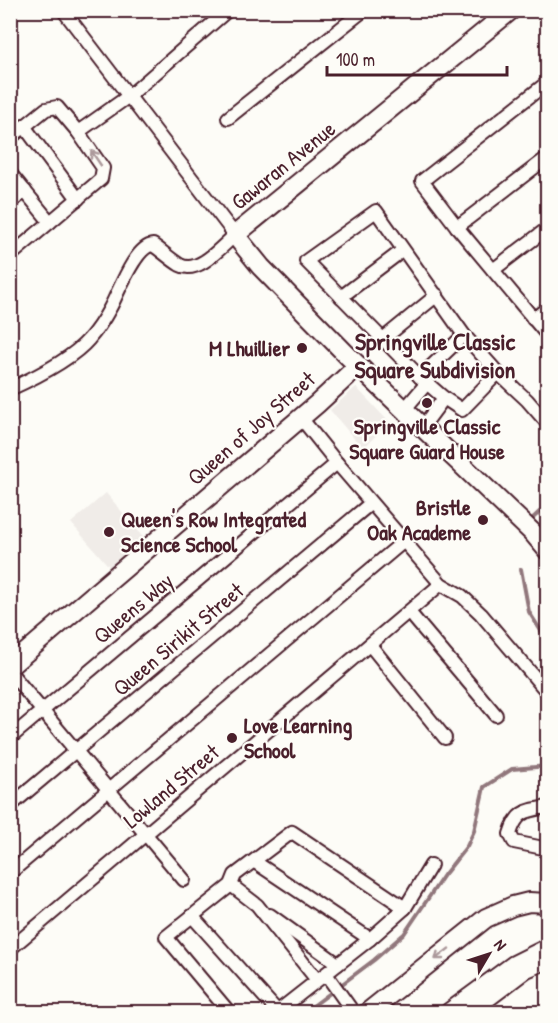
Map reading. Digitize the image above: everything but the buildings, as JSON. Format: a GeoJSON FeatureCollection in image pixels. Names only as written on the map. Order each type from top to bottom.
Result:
{"type":"FeatureCollection","features":[{"type":"Feature","properties":{"kind":"street"},"geometry":{"type":"LineString","coordinates":[[10,389],[67,358],[88,340],[110,308],[125,275],[146,247],[153,245],[181,266],[191,268],[200,264],[235,235],[63,10]]}},
{"type":"Feature","properties":{"kind":"street"},"geometry":{"type":"LineString","coordinates":[[78,132],[129,96],[228,10]]}},
{"type":"Feature","properties":{"kind":"street"},"geometry":{"type":"LineString","coordinates":[[228,118],[364,10]]}},
{"type":"Feature","properties":{"kind":"street","name":"Gawaran Avenue"},"geometry":{"type":"LineString","coordinates":[[512,10],[235,235],[261,267],[357,366],[533,533],[548,551]]}},
{"type":"Feature","properties":{"kind":"street"},"geometry":{"type":"LineString","coordinates":[[548,82],[422,181],[457,227],[548,336]]}},
{"type":"Feature","properties":{"kind":"street"},"geometry":{"type":"LineString","coordinates":[[10,138],[46,109],[57,107],[103,168],[101,179],[10,256]]}},
{"type":"Feature","properties":{"kind":"street"},"geometry":{"type":"LineString","coordinates":[[24,126],[78,199]]}},
{"type":"Feature","properties":{"kind":"street"},"geometry":{"type":"LineString","coordinates":[[457,227],[548,157]]}},
{"type":"Feature","properties":{"kind":"street"},"geometry":{"type":"LineString","coordinates":[[10,172],[50,222]]}},
{"type":"Feature","properties":{"kind":"street"},"geometry":{"type":"LineString","coordinates":[[10,203],[25,191]]}},
{"type":"Feature","properties":{"kind":"street"},"geometry":{"type":"LineString","coordinates":[[498,374],[462,410],[424,380],[306,261],[376,211],[465,334],[498,374],[527,400],[548,424]]}},
{"type":"Feature","properties":{"kind":"street"},"geometry":{"type":"LineString","coordinates":[[493,270],[548,228]]}},
{"type":"Feature","properties":{"kind":"street"},"geometry":{"type":"LineString","coordinates":[[341,297],[403,250]]}},
{"type":"Feature","properties":{"kind":"street"},"geometry":{"type":"LineString","coordinates":[[383,339],[437,294]]}},
{"type":"Feature","properties":{"kind":"street"},"geometry":{"type":"LineString","coordinates":[[533,319],[548,308]]}},
{"type":"Feature","properties":{"kind":"street"},"geometry":{"type":"LineString","coordinates":[[403,411],[424,380],[465,334]]}},
{"type":"Feature","properties":{"kind":"street","name":"Queen of Joy Street"},"geometry":{"type":"LineString","coordinates":[[10,666],[301,418],[357,366]]}},
{"type":"Feature","properties":{"kind":"street"},"geometry":{"type":"LineString","coordinates":[[421,429],[444,398]]}},
{"type":"Feature","properties":{"kind":"street"},"geometry":{"type":"LineString","coordinates":[[301,418],[403,542],[441,584],[462,596],[481,614],[548,693]]}},
{"type":"Feature","properties":{"kind":"street","name":"Queens Way"},"geometry":{"type":"LineString","coordinates":[[10,738],[337,464]]}},
{"type":"Feature","properties":{"kind":"street","name":"Queen Sirikit Street"},"geometry":{"type":"LineString","coordinates":[[10,806],[371,503]]}},
{"type":"Feature","properties":{"kind":"street"},"geometry":{"type":"LineString","coordinates":[[10,873],[403,542]]}},
{"type":"Feature","properties":{"kind":"street","name":"Lowland Street"},"geometry":{"type":"LineString","coordinates":[[10,949],[441,584]]}},
{"type":"Feature","properties":{"kind":"street"},"geometry":{"type":"LineString","coordinates":[[409,612],[496,715]]}},
{"type":"Feature","properties":{"kind":"street"},"geometry":{"type":"LineString","coordinates":[[370,645],[445,738]]}},
{"type":"Feature","properties":{"kind":"street"},"geometry":{"type":"LineString","coordinates":[[10,672],[184,880]]}},
{"type":"Feature","properties":{"kind":"street"},"geometry":{"type":"LineString","coordinates":[[548,807],[518,816],[510,834],[514,842],[548,849]]}},
{"type":"Feature","properties":{"kind":"street"},"geometry":{"type":"LineString","coordinates":[[229,1012],[166,937],[231,885],[236,875],[292,832],[405,908]]}},
{"type":"Feature","properties":{"kind":"street"},"geometry":{"type":"LineString","coordinates":[[255,861],[370,939]]}},
{"type":"Feature","properties":{"kind":"street"},"geometry":{"type":"LineString","coordinates":[[192,916],[277,1012],[325,979],[338,964],[405,908],[431,865]]}},
{"type":"Feature","properties":{"kind":"street"},"geometry":{"type":"LineString","coordinates":[[231,885],[338,964]]}},
{"type":"Feature","properties":{"kind":"street"},"geometry":{"type":"LineString","coordinates":[[368,1012],[486,918],[513,906],[529,902],[548,903]]}},
{"type":"Feature","properties":{"kind":"street"},"geometry":{"type":"LineString","coordinates":[[257,905],[353,1012]]}},
{"type":"Feature","properties":{"kind":"street"},"geometry":{"type":"LineString","coordinates":[[450,1012],[514,965],[548,948]]}},
{"type":"Feature","properties":{"kind":"street"},"geometry":{"type":"LineString","coordinates":[[473,1012],[527,972],[548,962]]}},
{"type":"Feature","properties":{"kind":"shaded area"},"geometry":{"type":"Polygon","coordinates":[[[356,387],[389,422],[363,449],[330,410],[356,387]]]}},
{"type":"Feature","properties":{"kind":"shaded area","name":"Queen's Row Integrated Science School"},"geometry":{"type":"Polygon","coordinates":[[[106,493],[147,541],[113,571],[71,523],[106,493]]]}},
{"type":"Feature","properties":{"kind":"waterway"},"geometry":{"type":"LineString","coordinates":[[533,518],[548,504]]}},
{"type":"Feature","properties":{"kind":"waterway"},"geometry":{"type":"LineString","coordinates":[[521,569],[529,612],[548,642]]}},
{"type":"Feature","properties":{"kind":"waterway"},"geometry":{"type":"LineString","coordinates":[[305,1012],[374,960],[404,934],[444,875],[467,846],[474,831],[484,787],[512,769],[548,766]]}},
{"type":"Feature","properties":{"kind":"place","name":"M Lhuillier"},"geometry":{"type":"Point","coordinates":[302,348]}},
{"type":"Feature","properties":{"kind":"place","name":"Springville Classic Square Guard House"},"geometry":{"type":"Point","coordinates":[427,403]}},
{"type":"Feature","properties":{"kind":"place","name":"Bristle Oak Academe"},"geometry":{"type":"Point","coordinates":[483,520]}},
{"type":"Feature","properties":{"kind":"place","name":"Queen's Row Integrated Science School"},"geometry":{"type":"Point","coordinates":[109,532]}},
{"type":"Feature","properties":{"kind":"place","name":"Love Learning School"},"geometry":{"type":"Point","coordinates":[232,738]}},
{"type":"Feature","properties":{"kind":"district","name":"Springville Classic Square Subdivision"},"geometry":{"type":"Point","coordinates":[435,356]}}]}
